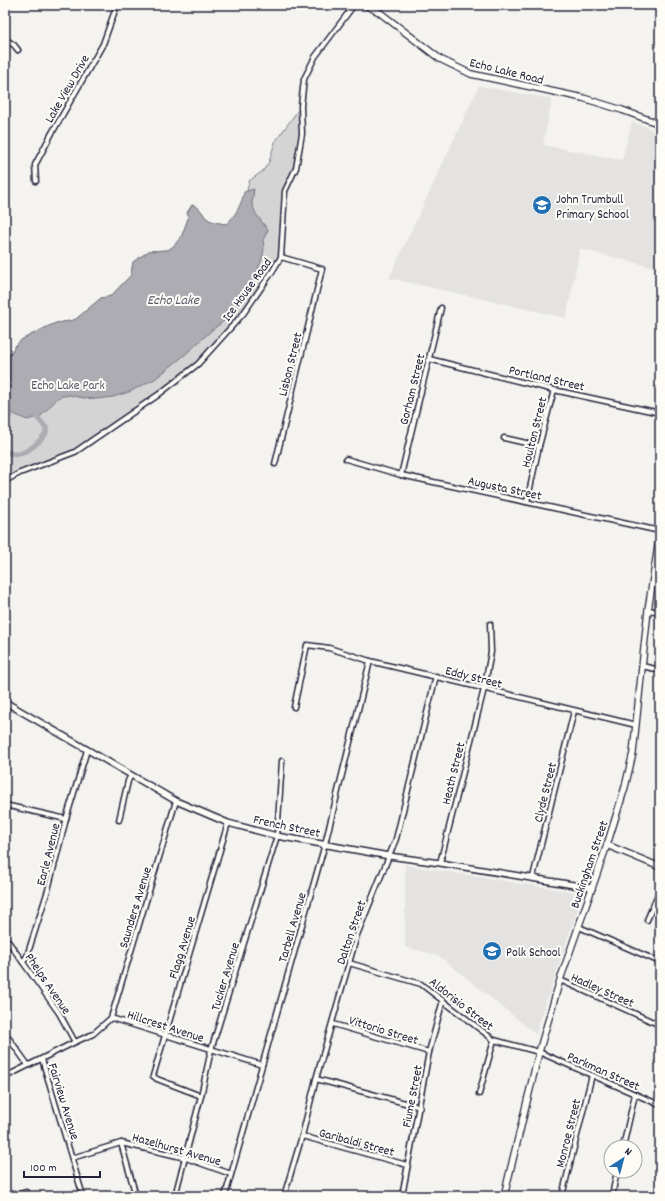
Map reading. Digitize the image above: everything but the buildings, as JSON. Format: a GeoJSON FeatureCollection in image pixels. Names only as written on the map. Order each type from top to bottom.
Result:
{"type":"FeatureCollection","features":[{"type":"Feature","properties":{"kind":"main road","name":"Echo Lake Road"},"geometry":{"type":"LineString","coordinates":[[365,5],[379,12],[440,59],[471,74],[583,98],[660,124]]}},
{"type":"Feature","properties":{"kind":"main road","name":"Buckingham Street"},"geometry":{"type":"LineString","coordinates":[[504,1196],[539,1052],[560,980],[607,845],[625,788],[633,753],[648,610],[660,532]]}},
{"type":"Feature","properties":{"kind":"main road"},"geometry":{"type":"LineString","coordinates":[[607,845],[660,867]]}},
{"type":"Feature","properties":{"kind":"street","name":"Lake View Drive"},"geometry":{"type":"LineString","coordinates":[[36,181],[35,165],[103,44],[117,5]]}},
{"type":"Feature","properties":{"kind":"street","name":"Ice House Road"},"geometry":{"type":"LineString","coordinates":[[5,481],[20,473],[75,452],[158,395],[198,364],[243,314],[272,272],[280,257],[285,191],[296,168],[302,134],[301,106],[304,79],[315,57],[354,5]]}},
{"type":"Feature","properties":{"kind":"street"},"geometry":{"type":"LineString","coordinates":[[5,39],[14,45],[18,50]]}},
{"type":"Feature","properties":{"kind":"street","name":"Lisbon Street"},"geometry":{"type":"LineString","coordinates":[[275,464],[322,269],[280,257]]}},
{"type":"Feature","properties":{"kind":"street","name":"Gorham Street"},"geometry":{"type":"LineString","coordinates":[[401,475],[441,308]]}},
{"type":"Feature","properties":{"kind":"street","name":"Portland Street"},"geometry":{"type":"LineString","coordinates":[[429,359],[554,390],[660,413]]}},
{"type":"Feature","properties":{"kind":"street","name":"Houlton Street"},"geometry":{"type":"LineString","coordinates":[[527,502],[539,446],[554,390]]}},
{"type":"Feature","properties":{"kind":"street"},"geometry":{"type":"LineString","coordinates":[[504,438],[539,446]]}},
{"type":"Feature","properties":{"kind":"street","name":"Augusta Street"},"geometry":{"type":"LineString","coordinates":[[346,459],[401,475],[660,532]]}},
{"type":"Feature","properties":{"kind":"street"},"geometry":{"type":"LineString","coordinates":[[648,610],[660,612]]}},
{"type":"Feature","properties":{"kind":"street","name":"Heath Street"},"geometry":{"type":"LineString","coordinates":[[440,863],[484,689],[491,652],[490,624]]}},
{"type":"Feature","properties":{"kind":"street","name":"Eddy Street"},"geometry":{"type":"LineString","coordinates":[[294,707],[307,645],[329,648],[370,661],[636,725]]}},
{"type":"Feature","properties":{"kind":"street","name":"Tarbell Avenue"},"geometry":{"type":"LineString","coordinates":[[225,1196],[326,844],[370,661]]}},
{"type":"Feature","properties":{"kind":"street"},"geometry":{"type":"LineString","coordinates":[[642,666],[660,670]]}},
{"type":"Feature","properties":{"kind":"street","name":"Dalton Street"},"geometry":{"type":"LineString","coordinates":[[284,1196],[302,1136],[316,1079],[333,1024],[357,934],[396,839],[436,676]]}},
{"type":"Feature","properties":{"kind":"street","name":"French Street"},"geometry":{"type":"LineString","coordinates":[[5,702],[176,801],[228,823],[277,836],[389,856],[533,877],[592,888]]}},
{"type":"Feature","properties":{"kind":"street","name":"Clyde Street"},"geometry":{"type":"LineString","coordinates":[[533,877],[574,711]]}},
{"type":"Feature","properties":{"kind":"street","name":"Earle Avenue"},"geometry":{"type":"LineString","coordinates":[[23,962],[27,956],[48,890],[66,819],[87,750]]}},
{"type":"Feature","properties":{"kind":"street","name":"Tucker Avenue"},"geometry":{"type":"LineString","coordinates":[[175,1196],[186,1158],[212,1050],[277,836],[282,761]]}},
{"type":"Feature","properties":{"kind":"street"},"geometry":{"type":"LineString","coordinates":[[119,820],[128,781],[131,775]]}},
{"type":"Feature","properties":{"kind":"street","name":"Saunders Avenue"},"geometry":{"type":"LineString","coordinates":[[111,1018],[176,801]]}},
{"type":"Feature","properties":{"kind":"street"},"geometry":{"type":"LineString","coordinates":[[5,805],[66,819]]}},
{"type":"Feature","properties":{"kind":"street","name":"Flagg Avenue"},"geometry":{"type":"LineString","coordinates":[[201,1096],[157,1079],[153,1076],[228,823]]}},
{"type":"Feature","properties":{"kind":"street"},"geometry":{"type":"LineString","coordinates":[[647,920],[660,890]]}},
{"type":"Feature","properties":{"kind":"street"},"geometry":{"type":"LineString","coordinates":[[578,927],[660,962]]}},
{"type":"Feature","properties":{"kind":"street","name":"Phelps Avenue"},"geometry":{"type":"LineString","coordinates":[[5,937],[59,1014],[75,1042]]}},
{"type":"Feature","properties":{"kind":"street","name":"Aldorisio Street"},"geometry":{"type":"LineString","coordinates":[[349,963],[422,984],[494,1040],[539,1052]]}},
{"type":"Feature","properties":{"kind":"street","name":"Hadley Street"},"geometry":{"type":"LineString","coordinates":[[560,980],[660,1025]]}},
{"type":"Feature","properties":{"kind":"street","name":"Fiume Street"},"geometry":{"type":"LineString","coordinates":[[402,1196],[407,1165],[420,1107],[429,1052],[443,1000]]}},
{"type":"Feature","properties":{"kind":"street","name":"Hillcrest Avenue"},"geometry":{"type":"LineString","coordinates":[[5,1077],[93,1034],[111,1018],[262,1065]]}},
{"type":"Feature","properties":{"kind":"street","name":"Vittorio Street"},"geometry":{"type":"LineString","coordinates":[[333,1024],[429,1052]]}},
{"type":"Feature","properties":{"kind":"street"},"geometry":{"type":"LineString","coordinates":[[5,1033],[28,1065]]}},
{"type":"Feature","properties":{"kind":"street"},"geometry":{"type":"LineString","coordinates":[[479,1094],[494,1040]]}},
{"type":"Feature","properties":{"kind":"street","name":"Parkman Street"},"geometry":{"type":"LineString","coordinates":[[539,1052],[660,1105]]}},
{"type":"Feature","properties":{"kind":"street","name":"Fairview Avenue"},"geometry":{"type":"LineString","coordinates":[[42,1059],[83,1196]]}},
{"type":"Feature","properties":{"kind":"street","name":"Monroe Street"},"geometry":{"type":"LineString","coordinates":[[562,1196],[592,1075]]}},
{"type":"Feature","properties":{"kind":"street"},"geometry":{"type":"LineString","coordinates":[[316,1079],[420,1107]]}},
{"type":"Feature","properties":{"kind":"street"},"geometry":{"type":"LineString","coordinates":[[625,1139],[635,1094]]}},
{"type":"Feature","properties":{"kind":"street","name":"Garibaldi Street"},"geometry":{"type":"LineString","coordinates":[[302,1136],[407,1165]]}},
{"type":"Feature","properties":{"kind":"street"},"geometry":{"type":"LineString","coordinates":[[121,1143],[136,1196]]}},
{"type":"Feature","properties":{"kind":"street","name":"Hazelhurst Avenue"},"geometry":{"type":"LineString","coordinates":[[72,1158],[121,1143],[186,1158],[231,1174]]}},
{"type":"Feature","properties":{"kind":"street"},"geometry":{"type":"LineString","coordinates":[[612,1196],[615,1179]]}},
{"type":"Feature","properties":{"kind":"street"},"geometry":{"type":"LineString","coordinates":[[14,1196],[26,1192],[30,1196]]}},
{"type":"Feature","properties":{"kind":"shaded area","name":"John Trumbull Primary School"},"geometry":{"type":"Polygon","coordinates":[[[479,86],[552,99],[543,145],[622,160],[632,122],[649,128],[660,135],[660,269],[580,249],[566,318],[389,278],[479,86]]]}},
{"type":"Feature","properties":{"kind":"shaded area","name":"Polk School"},"geometry":{"type":"Polygon","coordinates":[[[405,865],[574,892],[578,894],[580,899],[578,908],[538,1026],[537,1035],[439,956],[405,947],[405,865]]]}},
{"type":"Feature","properties":{"kind":"green space","name":"Echo Lake"},"geometry":{"type":"Polygon","coordinates":[[[301,106],[302,134],[296,168],[285,191],[281,257],[243,314],[198,364],[75,452],[5,481],[5,424],[13,414],[5,410],[5,361],[16,345],[21,340],[56,323],[76,319],[101,298],[111,296],[131,275],[133,262],[149,251],[168,250],[175,245],[182,235],[189,216],[187,213],[192,205],[198,208],[211,221],[226,224],[231,221],[248,199],[247,191],[249,181],[263,171],[269,162],[275,142],[301,106]]]}},
{"type":"Feature","properties":{"kind":"water","name":"Echo Lake"},"geometry":{"type":"Polygon","coordinates":[[[254,189],[252,204],[256,214],[268,230],[263,240],[263,256],[255,277],[232,315],[212,330],[186,354],[155,379],[129,392],[113,397],[97,399],[69,395],[59,397],[41,416],[27,420],[5,410],[5,361],[21,340],[56,323],[76,319],[101,298],[111,296],[131,275],[133,262],[149,251],[168,250],[175,245],[182,235],[189,216],[187,213],[192,205],[198,208],[209,220],[226,224],[238,210],[244,192],[254,189]]]}},
{"type":"Feature","properties":{"kind":"waterway"},"geometry":{"type":"LineString","coordinates":[[5,450],[10,453],[22,453],[33,447],[38,442],[46,433],[46,428],[37,417]]}},
{"type":"Feature","properties":{"kind":"place","name":"John Trumbull Primary School"},"geometry":{"type":"Point","coordinates":[542,205]}},
{"type":"Feature","properties":{"kind":"place","name":"Polk School"},"geometry":{"type":"Point","coordinates":[492,951]}},
{"type":"Feature","properties":{"kind":"park label","name":"Echo Lake Park"},"geometry":{"type":"Point","coordinates":[68,384]}}]}
